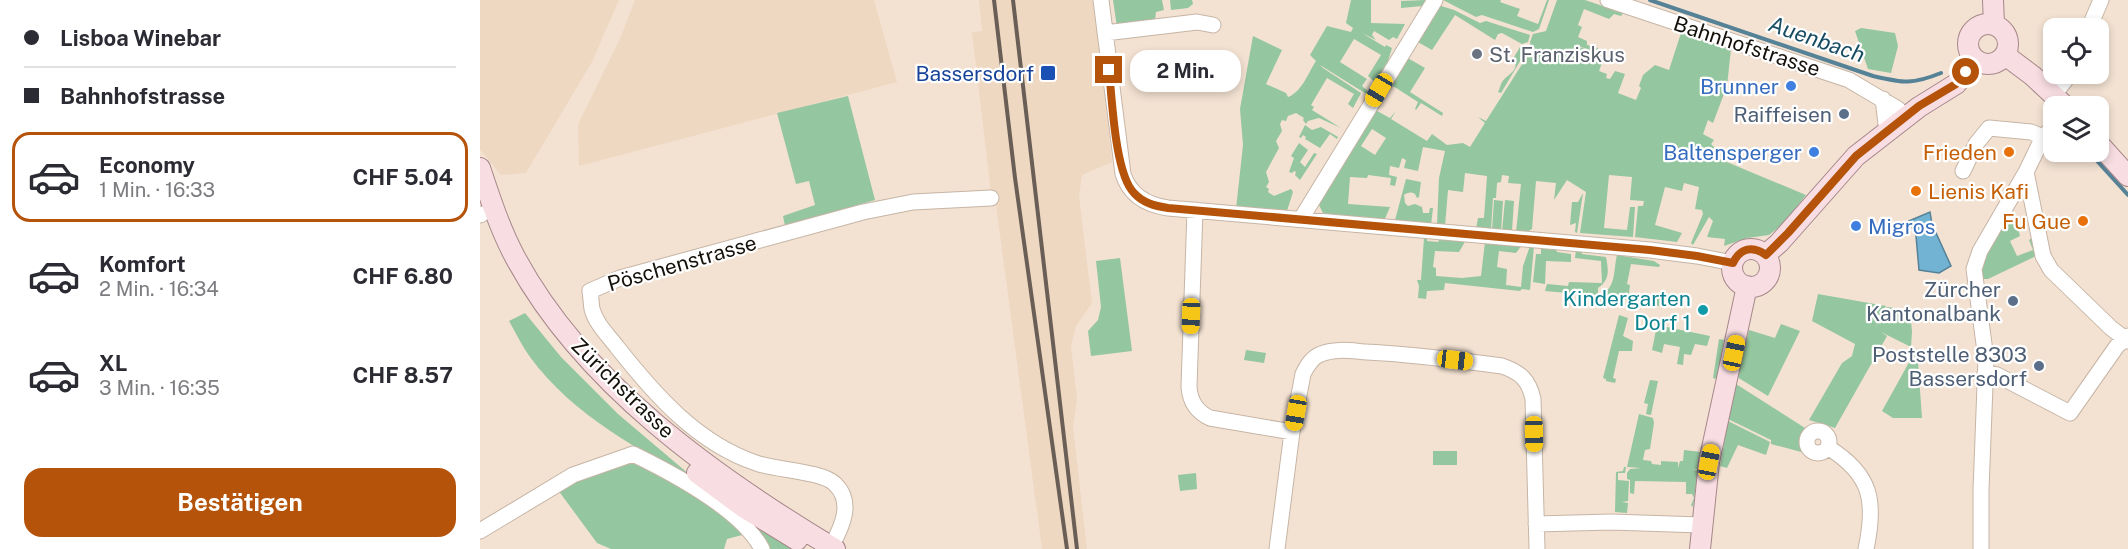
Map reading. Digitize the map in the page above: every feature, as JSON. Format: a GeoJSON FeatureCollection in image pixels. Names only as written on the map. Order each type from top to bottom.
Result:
{"type":"FeatureCollection","features":[{"type":"Feature","properties":{"kind":"main road"},"geometry":{"type":"LineString","coordinates":[[1993,0],[1994,25]]}},
{"type":"Feature","properties":{"kind":"main road"},"geometry":{"type":"LineString","coordinates":[[1982,25],[1994,25],[2004,32],[2007,38],[2005,55],[2001,60],[1989,64],[1976,60],[1970,50],[1970,37],[1982,25]]}},
{"type":"Feature","properties":{"kind":"main road"},"geometry":{"type":"LineString","coordinates":[[2005,55],[2055,96]]}},
{"type":"Feature","properties":{"kind":"main road"},"geometry":{"type":"LineString","coordinates":[[1766,255],[1856,156],[1905,117],[1956,84],[1976,60]]}},
{"type":"Feature","properties":{"kind":"main road"},"geometry":{"type":"LineString","coordinates":[[2109,155],[2128,176]]}},
{"type":"Feature","properties":{"kind":"main road","name":"Zürichstrasse"},"geometry":{"type":"LineString","coordinates":[[480,168],[487,216],[568,354],[621,410],[718,489],[743,507],[827,548]]}},
{"type":"Feature","properties":{"kind":"main road"},"geometry":{"type":"LineString","coordinates":[[1756,249],[1766,255],[1770,266],[1768,278],[1759,285],[1747,286],[1735,277],[1733,263],[1739,253],[1756,249]]}},
{"type":"Feature","properties":{"kind":"main road"},"geometry":{"type":"LineString","coordinates":[[1700,549],[1705,492],[1717,420],[1734,353],[1747,286]]}},
{"type":"Feature","properties":{"kind":"street"},"geometry":{"type":"LineString","coordinates":[[1101,0],[1118,147],[1125,181],[1133,193],[1151,204],[1195,210],[1650,250],[1733,263]]}},
{"type":"Feature","properties":{"kind":"street"},"geometry":{"type":"LineString","coordinates":[[1301,219],[1435,0]]}},
{"type":"Feature","properties":{"kind":"street","name":"Bahnhofstrasse"},"geometry":{"type":"LineString","coordinates":[[1608,0],[1849,80],[1883,99],[1905,117]]}},
{"type":"Feature","properties":{"kind":"street"},"geometry":{"type":"LineString","coordinates":[[2094,18],[2101,0]]}},
{"type":"Feature","properties":{"kind":"street"},"geometry":{"type":"LineString","coordinates":[[1105,33],[1197,22],[1213,25]]}},
{"type":"Feature","properties":{"kind":"street"},"geometry":{"type":"LineString","coordinates":[[1883,99],[1887,132]]}},
{"type":"Feature","properties":{"kind":"street"},"geometry":{"type":"LineString","coordinates":[[1963,171],[1976,144],[1989,128],[2043,131]]}},
{"type":"Feature","properties":{"kind":"street"},"geometry":{"type":"LineString","coordinates":[[1981,549],[1980,490],[1986,359],[1974,269],[1980,251],[2043,140]]}},
{"type":"Feature","properties":{"kind":"street"},"geometry":{"type":"LineString","coordinates":[[1985,373],[1997,375],[2070,413],[2116,346],[2127,339],[2111,328],[2051,270],[2043,256],[2026,172]]}},
{"type":"Feature","properties":{"kind":"street","name":"Pöschenstrasse"},"geometry":{"type":"LineString","coordinates":[[827,548],[846,510],[844,495],[834,482],[820,476],[758,464],[728,453],[696,431],[635,370],[599,324],[592,309],[590,291],[620,278],[863,212],[914,202],[991,198]]}},
{"type":"Feature","properties":{"kind":"street"},"geometry":{"type":"LineString","coordinates":[[1195,210],[1189,387],[1191,399],[1201,413],[1210,418],[1292,432]]}},
{"type":"Feature","properties":{"kind":"street"},"geometry":{"type":"LineString","coordinates":[[1277,549],[1292,432],[1303,374],[1315,356],[1345,350],[1405,354],[1502,366],[1515,370],[1523,376],[1531,387],[1533,399],[1537,549]]}},
{"type":"Feature","properties":{"kind":"street"},"geometry":{"type":"LineString","coordinates":[[1829,448],[1852,466],[1864,482],[1872,503],[1872,523],[1866,549]]}},
{"type":"Feature","properties":{"kind":"street"},"geometry":{"type":"LineString","coordinates":[[480,531],[573,475],[633,454],[675,474],[719,505],[746,527],[762,549]]}},
{"type":"Feature","properties":{"kind":"street"},"geometry":{"type":"LineString","coordinates":[[1536,524],[1611,522],[1701,525]]}},
{"type":"Feature","properties":{"kind":"shaded area"},"geometry":{"type":"Polygon","coordinates":[[[480,0],[619,0],[592,62],[526,173],[501,175],[480,149],[480,0]]]}},
{"type":"Feature","properties":{"kind":"shaded area"},"geometry":{"type":"Polygon","coordinates":[[[635,0],[874,0],[897,82],[579,166],[578,124],[620,39],[635,0]]]}},
{"type":"Feature","properties":{"kind":"shaded area"},"geometry":{"type":"Polygon","coordinates":[[[979,0],[1094,0],[1112,162],[1082,175],[1079,196],[1092,303],[1076,326],[1071,346],[1077,399],[1073,427],[1087,549],[1042,549],[996,205],[991,193],[972,32],[982,31],[979,0]]]}},
{"type":"Feature","properties":{"kind":"green space"},"geometry":{"type":"Polygon","coordinates":[[[1113,0],[1162,0],[1164,10],[1156,12],[1155,21],[1117,27],[1113,0]]]}},
{"type":"Feature","properties":{"kind":"green space"},"geometry":{"type":"Polygon","coordinates":[[[1170,0],[1192,0],[1193,4],[1188,8],[1171,10],[1170,0]]]}},
{"type":"Feature","properties":{"kind":"green space"},"geometry":{"type":"Polygon","coordinates":[[[1351,0],[1371,0],[1371,23],[1405,24],[1397,39],[1393,37],[1389,40],[1374,31],[1372,35],[1376,40],[1362,33],[1385,47],[1386,45],[1392,48],[1388,61],[1375,82],[1368,76],[1381,55],[1354,39],[1340,62],[1367,79],[1362,86],[1369,92],[1368,95],[1320,65],[1361,93],[1353,108],[1348,104],[1354,94],[1327,78],[1311,105],[1314,107],[1312,110],[1341,128],[1319,118],[1308,121],[1306,124],[1304,118],[1296,113],[1288,116],[1286,121],[1282,120],[1280,124],[1282,131],[1276,141],[1279,148],[1266,172],[1269,182],[1266,187],[1269,189],[1268,192],[1274,196],[1291,189],[1293,192],[1286,214],[1236,209],[1243,145],[1240,109],[1253,36],[1282,50],[1266,84],[1286,93],[1288,97],[1301,87],[1316,61],[1310,55],[1327,26],[1351,32],[1353,28],[1346,23],[1351,0]]]}},
{"type":"Feature","properties":{"kind":"green space"},"geometry":{"type":"Polygon","coordinates":[[[1426,0],[1422,6],[1401,8],[1401,1],[1426,0]]]}},
{"type":"Feature","properties":{"kind":"green space"},"geometry":{"type":"Polygon","coordinates":[[[1443,0],[1501,0],[1500,2],[1520,9],[1517,16],[1538,24],[1547,0],[1549,0],[1539,29],[1533,32],[1482,15],[1476,17],[1443,0]]]}},
{"type":"Feature","properties":{"kind":"green space"},"geometry":{"type":"Polygon","coordinates":[[[1557,0],[1585,0],[1623,13],[1621,16],[1614,14],[1609,19],[1584,9],[1578,25],[1582,27],[1578,37],[1587,41],[1587,45],[1598,48],[1596,52],[1575,45],[1604,57],[1599,71],[1607,74],[1606,78],[1610,79],[1615,71],[1625,74],[1618,93],[1636,100],[1643,75],[1655,65],[1669,70],[1681,33],[1731,49],[1727,86],[1713,123],[1708,120],[1703,134],[1714,140],[1711,144],[1714,147],[1713,151],[1699,147],[1698,150],[1806,195],[1783,224],[1769,235],[1747,238],[1724,246],[1725,239],[1707,237],[1713,221],[1709,217],[1693,245],[1691,243],[1703,214],[1702,210],[1695,209],[1699,187],[1684,183],[1682,191],[1665,187],[1655,225],[1682,233],[1677,242],[1635,237],[1638,206],[1643,206],[1644,201],[1630,200],[1632,177],[1609,175],[1604,228],[1627,230],[1630,207],[1635,207],[1633,237],[1580,233],[1586,192],[1567,180],[1554,200],[1556,183],[1536,181],[1532,229],[1525,233],[1516,232],[1521,184],[1508,183],[1509,176],[1502,175],[1501,182],[1497,183],[1496,198],[1493,198],[1491,230],[1476,229],[1478,218],[1484,218],[1487,176],[1465,173],[1463,192],[1448,190],[1445,226],[1437,225],[1439,178],[1445,151],[1423,147],[1418,171],[1404,168],[1406,160],[1402,158],[1399,168],[1390,166],[1389,175],[1397,177],[1395,186],[1390,185],[1391,178],[1368,175],[1367,178],[1350,177],[1348,204],[1390,207],[1384,221],[1328,216],[1323,213],[1318,203],[1380,102],[1382,103],[1377,111],[1390,118],[1396,111],[1391,119],[1427,141],[1432,134],[1447,145],[1463,143],[1470,147],[1485,123],[1478,117],[1486,121],[1531,50],[1530,42],[1533,34],[1546,31],[1557,0]],[[1372,129],[1361,146],[1375,155],[1386,138],[1372,129]]]}},
{"type":"Feature","properties":{"kind":"green space"},"geometry":{"type":"Polygon","coordinates":[[[1438,5],[1480,23],[1486,21],[1530,35],[1528,42],[1522,44],[1502,33],[1498,34],[1495,40],[1455,15],[1432,50],[1416,41],[1438,5]]]}},
{"type":"Feature","properties":{"kind":"green space"},"geometry":{"type":"Polygon","coordinates":[[[1861,28],[1895,33],[1898,46],[1891,73],[1868,69],[1855,31],[1861,28]]]}},
{"type":"Feature","properties":{"kind":"green space"},"geometry":{"type":"Polygon","coordinates":[[[1520,47],[1528,48],[1501,93],[1498,92],[1502,82],[1516,66],[1514,57],[1520,47]]]}},
{"type":"Feature","properties":{"kind":"green space"},"geometry":{"type":"Polygon","coordinates":[[[1406,57],[1425,68],[1410,92],[1443,113],[1442,116],[1421,103],[1416,110],[1418,102],[1393,86],[1388,93],[1386,91],[1406,57]]]}},
{"type":"Feature","properties":{"kind":"green space"},"geometry":{"type":"Polygon","coordinates":[[[848,96],[875,200],[785,226],[783,216],[815,205],[809,181],[796,184],[777,113],[848,96]]]}},
{"type":"Feature","properties":{"kind":"green space"},"geometry":{"type":"Polygon","coordinates":[[[1305,125],[1312,130],[1321,127],[1338,137],[1337,139],[1330,134],[1320,148],[1305,139],[1303,135],[1299,137],[1305,125]]]}},
{"type":"Feature","properties":{"kind":"green space"},"geometry":{"type":"Polygon","coordinates":[[[1299,143],[1308,150],[1300,162],[1305,167],[1314,153],[1317,154],[1300,180],[1295,175],[1296,172],[1289,172],[1294,158],[1291,156],[1299,143]]]}},
{"type":"Feature","properties":{"kind":"green space"},"geometry":{"type":"Polygon","coordinates":[[[1406,179],[1421,182],[1419,197],[1407,193],[1404,195],[1405,203],[1408,206],[1415,204],[1422,207],[1423,213],[1429,213],[1430,208],[1433,208],[1431,225],[1395,220],[1406,179]]]}},
{"type":"Feature","properties":{"kind":"green space"},"geometry":{"type":"Polygon","coordinates":[[[1583,193],[1577,233],[1575,232],[1576,223],[1570,225],[1572,202],[1578,202],[1583,193]]]}},
{"type":"Feature","properties":{"kind":"green space"},"geometry":{"type":"Polygon","coordinates":[[[1494,200],[1503,201],[1501,231],[1492,230],[1494,200]]]}},
{"type":"Feature","properties":{"kind":"green space"},"geometry":{"type":"Polygon","coordinates":[[[1505,200],[1514,201],[1512,231],[1502,231],[1505,200]]]}},
{"type":"Feature","properties":{"kind":"green space"},"geometry":{"type":"Polygon","coordinates":[[[2015,216],[2020,236],[2010,241],[2017,256],[2033,250],[2029,240],[2035,236],[2034,257],[1988,279],[1982,279],[1982,263],[1988,247],[2006,218],[2015,216]]]}},
{"type":"Feature","properties":{"kind":"green space"},"geometry":{"type":"Polygon","coordinates":[[[1424,238],[1427,238],[1427,241],[1438,242],[1440,238],[1466,240],[1459,252],[1435,251],[1433,267],[1436,268],[1436,276],[1462,278],[1481,276],[1485,242],[1522,245],[1516,253],[1499,251],[1497,267],[1507,269],[1506,285],[1521,287],[1523,266],[1530,246],[1534,246],[1530,290],[1520,291],[1445,283],[1444,290],[1427,291],[1426,299],[1418,298],[1417,280],[1421,280],[1424,238]]]}},
{"type":"Feature","properties":{"kind":"green space"},"geometry":{"type":"Polygon","coordinates":[[[1541,247],[1571,254],[1571,262],[1546,261],[1545,284],[1533,282],[1536,254],[1541,254],[1541,247]]]}},
{"type":"Feature","properties":{"kind":"green space"},"geometry":{"type":"Polygon","coordinates":[[[1576,250],[1582,251],[1582,254],[1606,257],[1608,274],[1605,281],[1598,288],[1598,295],[1604,293],[1611,284],[1617,255],[1654,261],[1660,265],[1659,267],[1631,264],[1627,284],[1630,285],[1629,293],[1660,298],[1659,306],[1613,297],[1545,291],[1547,284],[1568,286],[1569,282],[1602,283],[1601,261],[1575,258],[1576,250]]]}},
{"type":"Feature","properties":{"kind":"green space"},"geometry":{"type":"Polygon","coordinates":[[[1120,258],[1132,351],[1091,356],[1088,331],[1098,320],[1101,307],[1096,261],[1120,258]]]}},
{"type":"Feature","properties":{"kind":"green space"},"geometry":{"type":"Polygon","coordinates":[[[1818,294],[1886,306],[1875,328],[1887,307],[1910,310],[1911,347],[1881,332],[1887,336],[1835,428],[1809,420],[1842,363],[1852,356],[1855,344],[1812,321],[1818,294]]]}},
{"type":"Feature","properties":{"kind":"green space"},"geometry":{"type":"Polygon","coordinates":[[[525,313],[561,357],[618,414],[703,486],[610,430],[567,397],[530,357],[509,321],[525,313]]]}},
{"type":"Feature","properties":{"kind":"green space"},"geometry":{"type":"Polygon","coordinates":[[[1619,315],[1628,318],[1623,336],[1633,341],[1632,351],[1619,351],[1613,378],[1616,379],[1615,383],[1603,378],[1619,315]]]}},
{"type":"Feature","properties":{"kind":"green space"},"geometry":{"type":"Polygon","coordinates":[[[1781,324],[1800,331],[1768,396],[1737,377],[1749,330],[1775,338],[1781,324]]]}},
{"type":"Feature","properties":{"kind":"green space"},"geometry":{"type":"Polygon","coordinates":[[[1657,325],[1710,336],[1707,346],[1695,344],[1691,355],[1684,354],[1683,365],[1677,364],[1680,347],[1664,344],[1662,353],[1652,350],[1657,325]]]}},
{"type":"Feature","properties":{"kind":"green space"},"geometry":{"type":"Polygon","coordinates":[[[1719,339],[1724,340],[1717,379],[1713,378],[1719,339]]]}},
{"type":"Feature","properties":{"kind":"green space"},"geometry":{"type":"Polygon","coordinates":[[[1917,348],[1922,418],[1893,418],[1882,411],[1917,348]]]}},
{"type":"Feature","properties":{"kind":"green space"},"geometry":{"type":"Polygon","coordinates":[[[1246,350],[1266,353],[1264,363],[1244,360],[1246,350]]]}},
{"type":"Feature","properties":{"kind":"green space"},"geometry":{"type":"Polygon","coordinates":[[[1650,380],[1658,381],[1651,415],[1646,414],[1648,404],[1644,403],[1650,380]]]}},
{"type":"Feature","properties":{"kind":"green space"},"geometry":{"type":"Polygon","coordinates":[[[1736,384],[1805,428],[1801,440],[1805,453],[1771,444],[1771,440],[1728,419],[1736,384]]]}},
{"type":"Feature","properties":{"kind":"green space"},"geometry":{"type":"Polygon","coordinates":[[[1639,414],[1653,418],[1654,423],[1650,449],[1645,450],[1643,460],[1661,465],[1661,461],[1678,462],[1678,468],[1680,461],[1683,461],[1684,450],[1701,452],[1698,469],[1692,469],[1698,470],[1693,507],[1691,505],[1694,498],[1692,494],[1686,494],[1686,482],[1635,481],[1634,494],[1630,493],[1630,480],[1627,479],[1627,473],[1630,469],[1641,468],[1627,467],[1639,414]]]}},
{"type":"Feature","properties":{"kind":"green space"},"geometry":{"type":"Polygon","coordinates":[[[1728,421],[1770,442],[1766,455],[1738,445],[1727,468],[1720,466],[1728,421]]]}},
{"type":"Feature","properties":{"kind":"green space"},"geometry":{"type":"Polygon","coordinates":[[[1433,451],[1457,451],[1457,465],[1433,465],[1433,451]]]}},
{"type":"Feature","properties":{"kind":"green space"},"geometry":{"type":"Polygon","coordinates":[[[633,458],[677,483],[746,534],[727,539],[724,549],[611,549],[597,543],[558,490],[576,479],[633,458]]]}},
{"type":"Feature","properties":{"kind":"green space"},"geometry":{"type":"Polygon","coordinates":[[[1626,467],[1625,473],[1618,473],[1618,480],[1629,481],[1628,501],[1622,502],[1628,503],[1627,513],[1615,512],[1616,472],[1623,471],[1626,467]]]}},
{"type":"Feature","properties":{"kind":"green space"},"geometry":{"type":"Polygon","coordinates":[[[1196,473],[1197,489],[1180,491],[1178,475],[1196,473]]]}},
{"type":"Feature","properties":{"kind":"green space"},"geometry":{"type":"Polygon","coordinates":[[[733,508],[800,549],[769,549],[733,508]]]}},
{"type":"Feature","properties":{"kind":"water"},"geometry":{"type":"Polygon","coordinates":[[[1930,212],[1932,224],[1951,266],[1939,273],[1919,270],[1916,236],[1909,221],[1930,212]]]}},
{"type":"Feature","properties":{"kind":"waterway","name":"Auenbach"},"geometry":{"type":"LineString","coordinates":[[1650,0],[1873,76],[1907,82],[1922,80],[1941,73]]}},
{"type":"Feature","properties":{"kind":"waterway"},"geometry":{"type":"LineString","coordinates":[[2098,162],[2128,195]]}},
{"type":"Feature","properties":{"kind":"railway"},"geometry":{"type":"LineString","coordinates":[[994,0],[1015,178],[1067,549]]}},
{"type":"Feature","properties":{"kind":"railway"},"geometry":{"type":"LineString","coordinates":[[1013,0],[1077,549]]}},
{"type":"Feature","properties":{"kind":"place","name":"St. Franziskus"},"geometry":{"type":"Point","coordinates":[1477,54]}},
{"type":"Feature","properties":{"kind":"place","name":"Bassersdorf"},"geometry":{"type":"Point","coordinates":[1048,73]}},
{"type":"Feature","properties":{"kind":"place","name":"Brunner"},"geometry":{"type":"Point","coordinates":[1791,86]}},
{"type":"Feature","properties":{"kind":"place","name":"Raiffeisen"},"geometry":{"type":"Point","coordinates":[1844,114]}},
{"type":"Feature","properties":{"kind":"place","name":"Baltensperger"},"geometry":{"type":"Point","coordinates":[1814,152]}},
{"type":"Feature","properties":{"kind":"place","name":"Frieden"},"geometry":{"type":"Point","coordinates":[2009,152]}},
{"type":"Feature","properties":{"kind":"place","name":"Lienis Kafi"},"geometry":{"type":"Point","coordinates":[1916,191]}},
{"type":"Feature","properties":{"kind":"place","name":"Fu Gue"},"geometry":{"type":"Point","coordinates":[2083,221]}},
{"type":"Feature","properties":{"kind":"place","name":"Migros"},"geometry":{"type":"Point","coordinates":[1856,226]}},
{"type":"Feature","properties":{"kind":"place","name":"Zürcher Kantonalbank"},"geometry":{"type":"Point","coordinates":[2013,301]}},
{"type":"Feature","properties":{"kind":"place","name":"Kindergarten Dorf 1"},"geometry":{"type":"Point","coordinates":[1703,310]}},
{"type":"Feature","properties":{"kind":"place","name":"Poststelle 8303 Bassersdorf"},"geometry":{"type":"Point","coordinates":[2039,366]}},
{"type":"Feature","properties":{"kind":"route"},"geometry":{"type":"LineString","coordinates":[[1109,70],[1123,174],[1133,193],[1151,204],[1168,208],[1650,250],[1733,263],[1739,253],[1744,250],[1756,249],[1766,255],[1856,156],[1919,106],[1956,84],[1966,72]]}}]}
